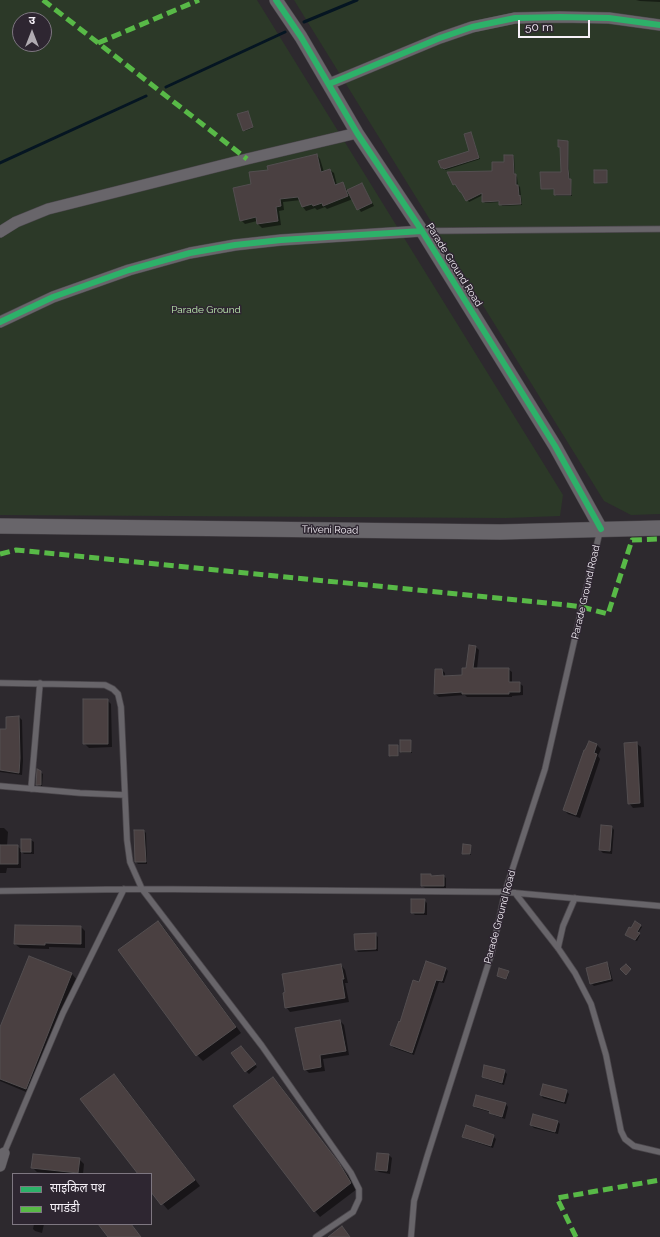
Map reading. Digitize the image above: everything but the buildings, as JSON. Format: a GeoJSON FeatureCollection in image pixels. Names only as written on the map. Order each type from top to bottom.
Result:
{"type":"FeatureCollection","features":[{"type":"Feature","properties":{"kind":"main road","name":"Triveni Road"},"geometry":{"type":"LineString","coordinates":[[0,526],[500,532],[660,528]]}},
{"type":"Feature","properties":{"kind":"street","name":"Parade Ground Road"},"geometry":{"type":"LineString","coordinates":[[276,0],[301,37],[357,133],[422,232],[555,446],[601,529]]}},
{"type":"Feature","properties":{"kind":"street"},"geometry":{"type":"LineString","coordinates":[[329,84],[440,38],[472,27],[515,18],[609,18],[660,25]]}},
{"type":"Feature","properties":{"kind":"street"},"geometry":{"type":"LineString","coordinates":[[0,232],[16,222],[48,209],[357,133]]}},
{"type":"Feature","properties":{"kind":"street"},"geometry":{"type":"LineString","coordinates":[[0,322],[53,297],[129,270],[190,253],[235,245],[281,240],[422,232]]}},
{"type":"Feature","properties":{"kind":"street"},"geometry":{"type":"LineString","coordinates":[[0,1166],[4,1153]]}},
{"type":"Feature","properties":{"kind":"lane"},"geometry":{"type":"LineString","coordinates":[[422,232],[660,229]]}},
{"type":"Feature","properties":{"kind":"lane","name":"Parade Ground Road"},"geometry":{"type":"LineString","coordinates":[[411,1237],[416,1194],[450,1081],[492,952],[505,892],[545,769],[601,529]]}},
{"type":"Feature","properties":{"kind":"lane"},"geometry":{"type":"LineString","coordinates":[[0,682],[105,685],[114,689],[118,694],[121,707],[127,840],[130,862],[142,889],[262,1046],[351,1173],[359,1189],[359,1199],[353,1212],[316,1237]]}},
{"type":"Feature","properties":{"kind":"lane"},"geometry":{"type":"LineString","coordinates":[[31,789],[40,684]]}},
{"type":"Feature","properties":{"kind":"lane"},"geometry":{"type":"LineString","coordinates":[[0,786],[125,795]]}},
{"type":"Feature","properties":{"kind":"lane"},"geometry":{"type":"LineString","coordinates":[[4,1153],[62,1013],[124,889]]}},
{"type":"Feature","properties":{"kind":"lane"},"geometry":{"type":"LineString","coordinates":[[0,891],[142,889],[505,892],[660,906]]}},
{"type":"Feature","properties":{"kind":"lane"},"geometry":{"type":"LineString","coordinates":[[515,893],[558,948],[575,973],[591,1004],[606,1055],[621,1131],[625,1139],[634,1146],[660,1152]]}},
{"type":"Feature","properties":{"kind":"lane"},"geometry":{"type":"LineString","coordinates":[[558,948],[563,926],[575,898]]}},
{"type":"Feature","properties":{"kind":"green space","name":"Parade Ground"},"geometry":{"type":"Polygon","coordinates":[[[0,0],[257,0],[563,495],[560,516],[506,518],[0,515],[0,0]]]}},
{"type":"Feature","properties":{"kind":"green space"},"geometry":{"type":"Polygon","coordinates":[[[294,0],[660,0],[660,514],[631,515],[604,501],[294,0]]]}},
{"type":"Feature","properties":{"kind":"waterway"},"geometry":{"type":"LineString","coordinates":[[304,22],[357,0]]}},
{"type":"Feature","properties":{"kind":"waterway"},"geometry":{"type":"LineString","coordinates":[[166,87],[285,32]]}},
{"type":"Feature","properties":{"kind":"waterway"},"geometry":{"type":"LineString","coordinates":[[0,163],[146,96]]}},
{"type":"Feature","properties":{"kind":"marked path"},"geometry":{"type":"LineString","coordinates":[[43,0],[247,159]]}},
{"type":"Feature","properties":{"kind":"marked path"},"geometry":{"type":"LineString","coordinates":[[98,43],[199,0]]}},
{"type":"Feature","properties":{"kind":"marked path"},"geometry":{"type":"LineString","coordinates":[[0,554],[16,550],[567,605],[582,607],[608,614],[632,540],[660,539]]}},
{"type":"Feature","properties":{"kind":"marked path"},"geometry":{"type":"LineString","coordinates":[[576,1237],[557,1198],[660,1180]]}},
{"type":"Feature","properties":{"kind":"cycle path"},"geometry":{"type":"LineString","coordinates":[[276,0],[301,37],[357,133],[422,231],[555,446],[601,529]]}},
{"type":"Feature","properties":{"kind":"cycle path"},"geometry":{"type":"LineString","coordinates":[[329,84],[440,38],[472,27],[515,18],[609,18],[660,25]]}},
{"type":"Feature","properties":{"kind":"cycle path"},"geometry":{"type":"LineString","coordinates":[[0,322],[53,297],[129,270],[190,253],[235,245],[281,240],[422,231]]}}]}
